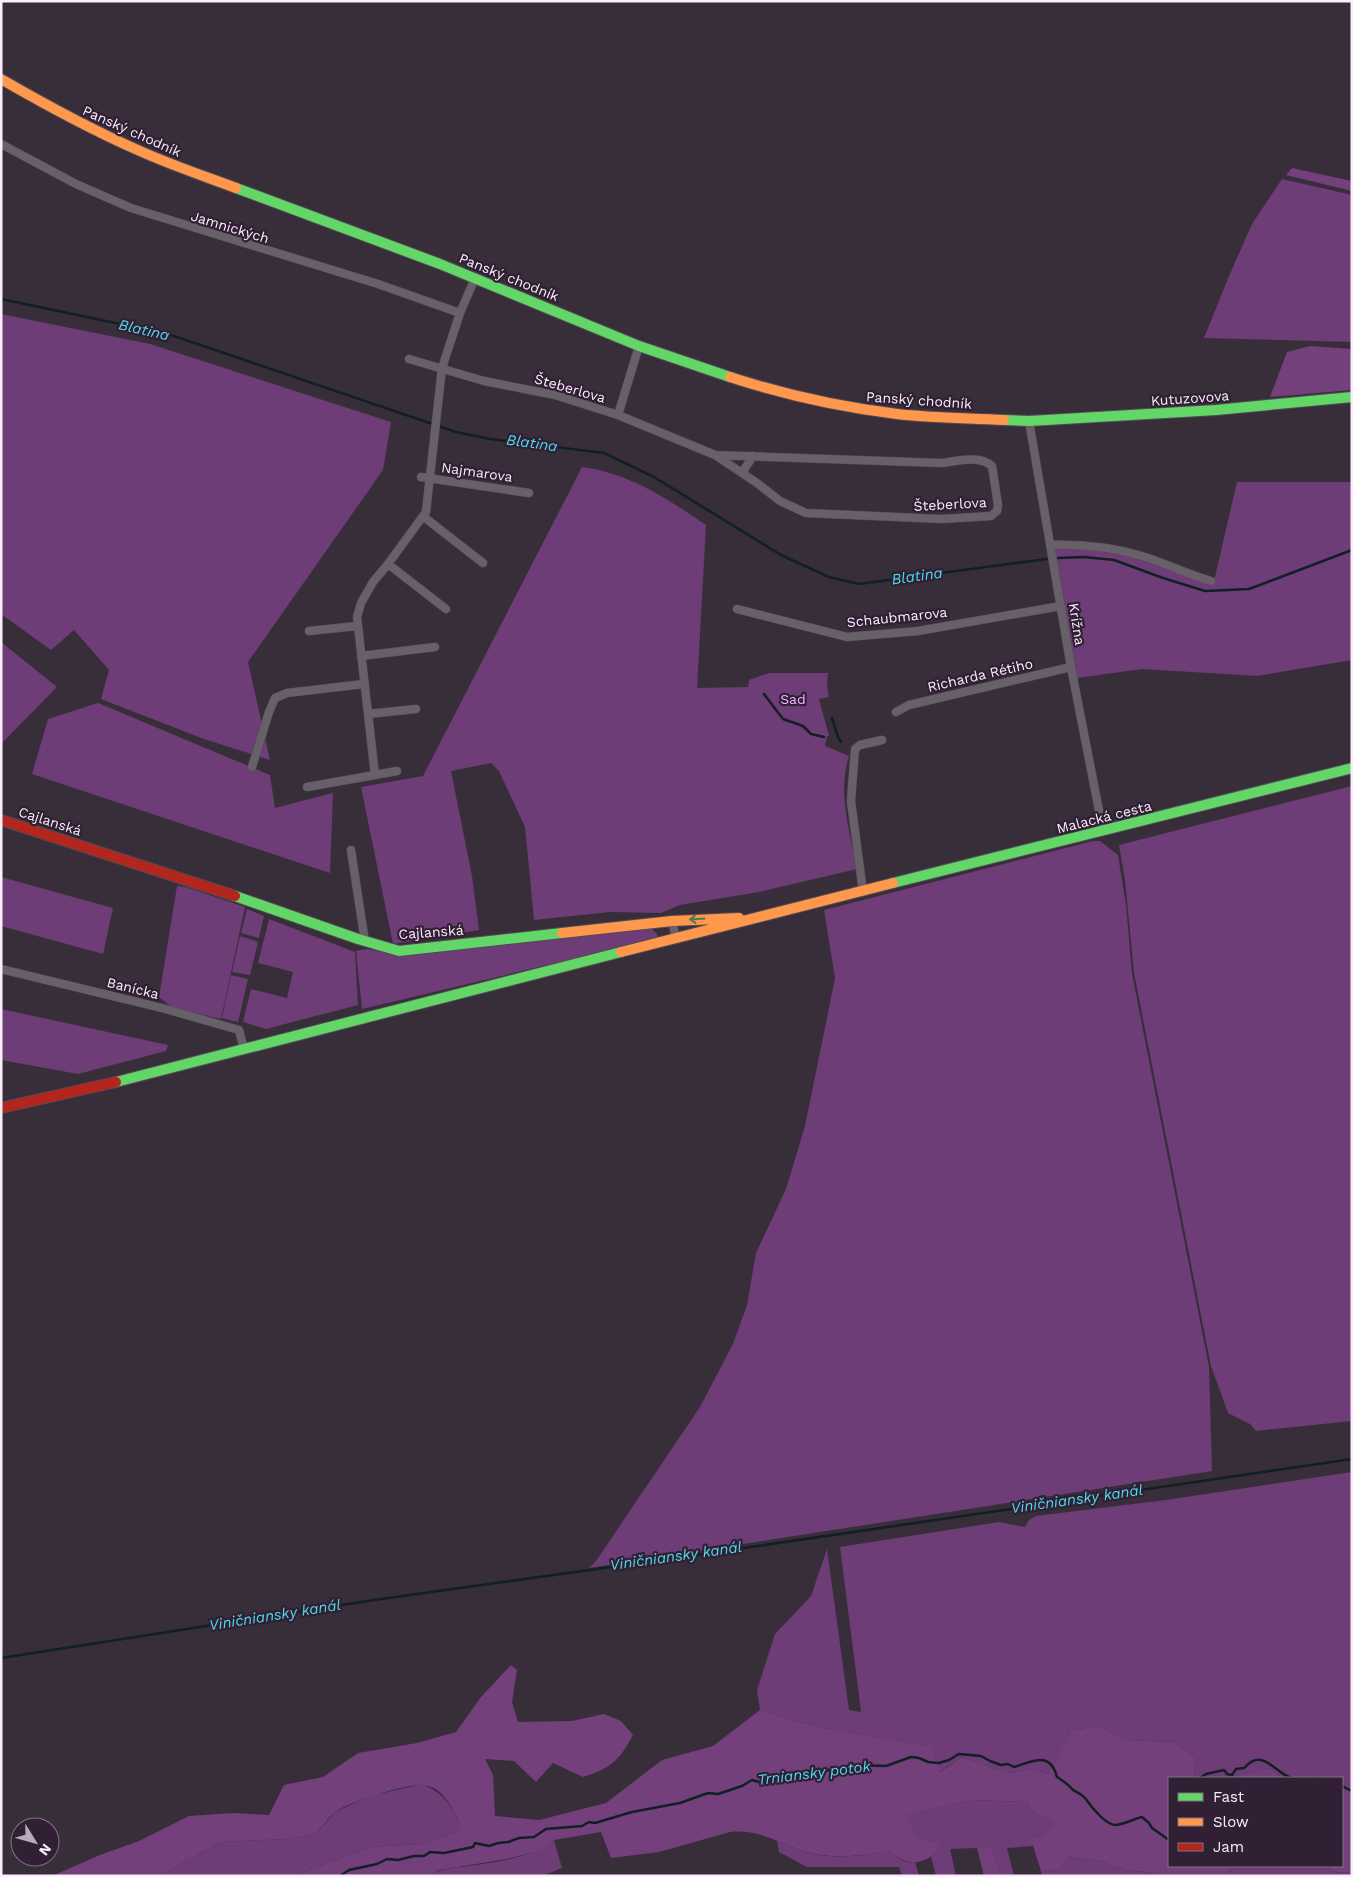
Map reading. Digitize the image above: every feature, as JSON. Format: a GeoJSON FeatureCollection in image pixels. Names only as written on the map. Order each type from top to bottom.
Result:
{"type":"FeatureCollection","features":[{"type":"Feature","properties":{"kind":"street","name":"Panský chodník"},"geometry":{"type":"LineString","coordinates":[[1,79],[48,107],[118,143],[475,278],[639,346],[772,391],[834,405],[899,414],[1029,421]]}},
{"type":"Feature","properties":{"kind":"street","name":"Jamnických"},"geometry":{"type":"LineString","coordinates":[[1,144],[76,184],[131,208],[378,284],[460,314]]}},
{"type":"Feature","properties":{"kind":"street"},"geometry":{"type":"LineString","coordinates":[[375,775],[357,626],[361,603],[366,592],[426,512],[442,368],[460,314],[475,278]]}},
{"type":"Feature","properties":{"kind":"street"},"geometry":{"type":"LineString","coordinates":[[618,415],[639,346]]}},
{"type":"Feature","properties":{"kind":"street","name":"Šteberlova"},"geometry":{"type":"LineString","coordinates":[[409,359],[484,381],[555,394],[618,415],[715,455],[780,500],[806,513],[942,519],[991,516],[997,511],[998,505],[992,466],[987,461],[979,459],[942,463],[715,455]]}},
{"type":"Feature","properties":{"kind":"street","name":"Kutuzovova"},"geometry":{"type":"LineString","coordinates":[[1029,421],[1216,410],[1352,397]]}},
{"type":"Feature","properties":{"kind":"street","name":"Krížna"},"geometry":{"type":"LineString","coordinates":[[1029,421],[1071,667],[1103,831]]}},
{"type":"Feature","properties":{"kind":"street"},"geometry":{"type":"LineString","coordinates":[[742,473],[753,456]]}},
{"type":"Feature","properties":{"kind":"street","name":"Najmarova"},"geometry":{"type":"LineString","coordinates":[[421,477],[529,493]]}},
{"type":"Feature","properties":{"kind":"street"},"geometry":{"type":"LineString","coordinates":[[424,517],[483,562]]}},
{"type":"Feature","properties":{"kind":"street"},"geometry":{"type":"LineString","coordinates":[[1050,546],[1076,544],[1102,546],[1143,556],[1187,574],[1211,581]]}},
{"type":"Feature","properties":{"kind":"street"},"geometry":{"type":"LineString","coordinates":[[388,564],[446,609]]}},
{"type":"Feature","properties":{"kind":"street","name":"Schaubmarova"},"geometry":{"type":"LineString","coordinates":[[737,609],[847,637],[918,631],[1061,606]]}},
{"type":"Feature","properties":{"kind":"street"},"geometry":{"type":"LineString","coordinates":[[309,631],[357,626]]}},
{"type":"Feature","properties":{"kind":"street"},"geometry":{"type":"LineString","coordinates":[[361,656],[435,647]]}},
{"type":"Feature","properties":{"kind":"street","name":"Richarda Rétiho"},"geometry":{"type":"LineString","coordinates":[[896,712],[909,705],[1071,667]]}},
{"type":"Feature","properties":{"kind":"street"},"geometry":{"type":"LineString","coordinates":[[252,766],[275,698],[287,693],[364,684]]}},
{"type":"Feature","properties":{"kind":"street"},"geometry":{"type":"LineString","coordinates":[[368,714],[416,709]]}},
{"type":"Feature","properties":{"kind":"street"},"geometry":{"type":"LineString","coordinates":[[1,1108],[54,1097],[863,892],[851,801],[855,749],[860,745],[882,740]]}},
{"type":"Feature","properties":{"kind":"street","name":"Malacká cesta"},"geometry":{"type":"LineString","coordinates":[[863,892],[1352,768]]}},
{"type":"Feature","properties":{"kind":"street"},"geometry":{"type":"LineString","coordinates":[[307,786],[398,771]]}},
{"type":"Feature","properties":{"kind":"street","name":"Cajlanská"},"geometry":{"type":"LineString","coordinates":[[1,820],[192,882],[366,942],[399,951],[672,921],[757,918]]}},
{"type":"Feature","properties":{"kind":"street"},"geometry":{"type":"LineString","coordinates":[[351,850],[366,942]]}},
{"type":"Feature","properties":{"kind":"street"},"geometry":{"type":"LineString","coordinates":[[672,921],[676,939]]}},
{"type":"Feature","properties":{"kind":"street","name":"Banícka"},"geometry":{"type":"LineString","coordinates":[[1,969],[162,1008],[239,1030],[244,1049]]}},
{"type":"Feature","properties":{"kind":"green space"},"geometry":{"type":"Polygon","coordinates":[[[1282,179],[1352,195],[1352,342],[1204,338],[1252,224],[1282,179]]]}},
{"type":"Feature","properties":{"kind":"green space"},"geometry":{"type":"Polygon","coordinates":[[[1,314],[150,344],[391,422],[383,470],[248,662],[270,760],[204,739],[101,699],[109,670],[74,630],[51,650],[1,614],[1,314]]]}},
{"type":"Feature","properties":{"kind":"green space","name":"Sad"},"geometry":{"type":"Polygon","coordinates":[[[582,467],[616,475],[647,488],[706,525],[697,688],[748,687],[749,680],[769,673],[828,673],[827,686],[829,697],[819,699],[829,736],[827,736],[825,746],[849,756],[844,784],[844,798],[857,869],[759,892],[680,905],[661,913],[610,912],[534,920],[525,827],[499,771],[491,763],[451,771],[472,876],[479,930],[393,944],[361,787],[423,776],[582,467]]]}},
{"type":"Feature","properties":{"kind":"green space"},"geometry":{"type":"Polygon","coordinates":[[[1237,482],[1352,482],[1352,660],[1257,676],[1142,669],[1070,679],[1050,545],[1102,547],[1211,581],[1215,577],[1237,482]]]}},
{"type":"Feature","properties":{"kind":"green space"},"geometry":{"type":"Polygon","coordinates":[[[1,642],[57,687],[2,743],[1,742],[1,642]]]}},
{"type":"Feature","properties":{"kind":"green space"},"geometry":{"type":"Polygon","coordinates":[[[98,703],[270,775],[275,808],[333,793],[330,873],[32,774],[48,719],[98,703]]]}},
{"type":"Feature","properties":{"kind":"green space"},"geometry":{"type":"Polygon","coordinates":[[[1352,786],[1352,1421],[1256,1431],[1250,1424],[1228,1413],[1211,1366],[1134,973],[1125,880],[1119,845],[1352,786]]]}},
{"type":"Feature","properties":{"kind":"green space"},"geometry":{"type":"Polygon","coordinates":[[[1093,841],[1100,841],[1118,855],[1126,905],[1132,974],[1209,1367],[1212,1471],[589,1568],[596,1561],[700,1407],[733,1344],[747,1305],[756,1253],[786,1189],[805,1126],[835,978],[824,910],[1093,841]]]}},
{"type":"Feature","properties":{"kind":"green space"},"geometry":{"type":"Polygon","coordinates":[[[1,877],[113,908],[103,954],[1,926],[1,877]]]}},
{"type":"Feature","properties":{"kind":"green space"},"geometry":{"type":"Polygon","coordinates":[[[177,886],[186,887],[245,907],[221,1019],[173,1008],[159,997],[177,886]]]}},
{"type":"Feature","properties":{"kind":"green space"},"geometry":{"type":"Polygon","coordinates":[[[247,909],[264,916],[259,938],[241,933],[247,909]]]}},
{"type":"Feature","properties":{"kind":"green space"},"geometry":{"type":"Polygon","coordinates":[[[269,919],[355,952],[358,1005],[266,1029],[243,1022],[251,989],[287,998],[293,972],[258,963],[269,919]]]}},
{"type":"Feature","properties":{"kind":"green space"},"geometry":{"type":"Polygon","coordinates":[[[647,927],[657,934],[657,939],[362,1009],[356,951],[367,949],[401,955],[647,927]]]}},
{"type":"Feature","properties":{"kind":"green space"},"geometry":{"type":"Polygon","coordinates":[[[240,936],[258,942],[250,975],[232,972],[240,936]]]}},
{"type":"Feature","properties":{"kind":"green space"},"geometry":{"type":"Polygon","coordinates":[[[231,975],[248,979],[238,1022],[222,1018],[231,975]]]}},
{"type":"Feature","properties":{"kind":"green space"},"geometry":{"type":"Polygon","coordinates":[[[1,1009],[168,1045],[166,1051],[78,1074],[1,1060],[1,1009]]]}},
{"type":"Feature","properties":{"kind":"green space"},"geometry":{"type":"Polygon","coordinates":[[[1352,1472],[1352,1792],[1343,1789],[1343,1777],[1281,1777],[1270,1768],[1228,1777],[1194,1777],[1196,1757],[1174,1742],[1126,1740],[1100,1726],[1071,1730],[1050,1774],[1034,1769],[1007,1773],[962,1757],[939,1772],[929,1746],[817,1727],[760,1710],[757,1690],[775,1634],[811,1596],[827,1549],[849,1710],[861,1712],[840,1547],[999,1522],[1025,1527],[1029,1520],[1036,1516],[1166,1500],[1352,1472]]]}},
{"type":"Feature","properties":{"kind":"green space"},"geometry":{"type":"Polygon","coordinates":[[[422,1784],[436,1791],[450,1805],[460,1824],[457,1831],[425,1844],[370,1847],[294,1876],[158,1876],[221,1842],[285,1839],[316,1834],[335,1812],[370,1796],[422,1784]]]}},
{"type":"Feature","properties":{"kind":"green space"},"geometry":{"type":"Polygon","coordinates":[[[973,1800],[1027,1802],[1036,1813],[1049,1818],[1052,1822],[1047,1831],[1033,1837],[1033,1846],[1007,1848],[1014,1876],[1001,1876],[992,1850],[988,1845],[977,1848],[950,1849],[956,1876],[936,1876],[931,1856],[935,1853],[936,1842],[918,1837],[905,1815],[973,1800]]]}},
{"type":"Feature","properties":{"kind":"green space"},"geometry":{"type":"Polygon","coordinates":[[[554,1840],[562,1868],[542,1876],[428,1876],[438,1871],[491,1863],[524,1855],[554,1840]]]}},
{"type":"Feature","properties":{"kind":"green space"},"geometry":{"type":"Polygon","coordinates":[[[777,1840],[805,1852],[829,1856],[860,1855],[890,1849],[901,1860],[915,1862],[919,1876],[902,1876],[899,1867],[807,1867],[779,1852],[777,1840]]]}},
{"type":"Feature","properties":{"kind":"green space"},"geometry":{"type":"Polygon","coordinates":[[[1067,1857],[1101,1861],[1125,1870],[1156,1873],[1162,1876],[1042,1876],[1041,1871],[1062,1870],[1062,1862],[1067,1857]]]}},
{"type":"Feature","properties":{"kind":"green space"},"geometry":{"type":"Polygon","coordinates":[[[1230,1867],[1328,1867],[1335,1872],[1352,1873],[1352,1876],[1225,1876],[1230,1867]]]}},
{"type":"Feature","properties":{"kind":"shaded area"},"geometry":{"type":"Polygon","coordinates":[[[1292,168],[1352,181],[1352,191],[1286,175],[1292,168]]]}},
{"type":"Feature","properties":{"kind":"shaded area"},"geometry":{"type":"Polygon","coordinates":[[[1310,346],[1352,349],[1352,390],[1270,397],[1287,352],[1310,346]]]}},
{"type":"Feature","properties":{"kind":"shaded area"},"geometry":{"type":"Polygon","coordinates":[[[511,1665],[517,1670],[512,1702],[518,1722],[572,1721],[604,1714],[621,1721],[633,1735],[613,1762],[601,1770],[583,1777],[553,1763],[536,1782],[514,1761],[485,1759],[493,1775],[495,1816],[539,1820],[606,1803],[662,1760],[713,1746],[760,1710],[817,1727],[930,1746],[940,1772],[962,1757],[1007,1773],[1034,1769],[1049,1774],[1071,1730],[1100,1726],[1126,1740],[1174,1742],[1196,1757],[1194,1777],[1168,1777],[1168,1867],[1230,1867],[1225,1876],[1162,1876],[1156,1873],[1125,1870],[1101,1861],[1068,1857],[1062,1862],[1062,1870],[1041,1871],[1033,1846],[1033,1837],[1047,1831],[1052,1822],[1050,1819],[1036,1814],[1027,1802],[973,1800],[906,1815],[918,1837],[939,1844],[939,1849],[933,1855],[927,1859],[914,1862],[908,1862],[895,1856],[890,1850],[855,1856],[819,1855],[748,1832],[730,1832],[659,1852],[611,1858],[601,1832],[554,1840],[538,1851],[507,1859],[439,1870],[428,1876],[294,1876],[370,1847],[425,1844],[457,1831],[460,1824],[446,1799],[435,1789],[421,1785],[389,1791],[350,1804],[334,1813],[316,1834],[285,1839],[221,1842],[158,1876],[52,1876],[100,1855],[139,1841],[189,1816],[233,1813],[269,1815],[284,1785],[323,1777],[358,1753],[417,1743],[456,1732],[481,1697],[511,1665]]]}},
{"type":"Feature","properties":{"kind":"shaded area"},"geometry":{"type":"Polygon","coordinates":[[[1270,1768],[1281,1777],[1228,1777],[1270,1768]]]}},
{"type":"Feature","properties":{"kind":"shaded area"},"geometry":{"type":"Polygon","coordinates":[[[1343,1789],[1352,1792],[1352,1873],[1335,1872],[1328,1867],[1343,1867],[1343,1789]]]}},
{"type":"Feature","properties":{"kind":"shaded area"},"geometry":{"type":"Polygon","coordinates":[[[988,1845],[992,1849],[1001,1876],[984,1876],[977,1848],[988,1845]]]}},
{"type":"Feature","properties":{"kind":"waterway","name":"Blatina"},"geometry":{"type":"LineString","coordinates":[[1,299],[168,334],[456,432],[490,439],[604,453],[654,477],[781,555],[829,577],[859,584],[1047,559]]}},
{"type":"Feature","properties":{"kind":"waterway","name":"Blatina"},"geometry":{"type":"LineString","coordinates":[[1058,558],[1084,557],[1114,560],[1205,591],[1249,589],[1352,550]]}},
{"type":"Feature","properties":{"kind":"waterway"},"geometry":{"type":"LineString","coordinates":[[764,694],[783,719],[803,726],[811,734],[824,737]]}},
{"type":"Feature","properties":{"kind":"waterway"},"geometry":{"type":"LineString","coordinates":[[832,718],[841,742]]}},
{"type":"Feature","properties":{"kind":"waterway","name":"Viničniansky kanál"},"geometry":{"type":"LineString","coordinates":[[1,1658],[374,1600],[669,1559],[1352,1459]]}},
{"type":"Feature","properties":{"kind":"waterway","name":"Trniansky potok"},"geometry":{"type":"LineString","coordinates":[[340,1876],[349,1870],[377,1864],[387,1859],[398,1860],[414,1856],[424,1856],[430,1852],[444,1853],[473,1847],[475,1843],[489,1846],[519,1838],[534,1837],[546,1829],[582,1826],[589,1822],[595,1823],[632,1812],[680,1803],[708,1793],[718,1794],[742,1786],[752,1780],[762,1783],[808,1772],[857,1765],[886,1766],[911,1757],[939,1763],[959,1754],[981,1756],[1001,1765],[1008,1764],[1014,1767],[1040,1760],[1050,1763],[1057,1777],[1083,1796],[1108,1822],[1116,1825],[1123,1824],[1142,1817],[1152,1828],[1168,1839]]}},
{"type":"Feature","properties":{"kind":"waterway","name":"Trniansky potok"},"geometry":{"type":"LineString","coordinates":[[1202,1777],[1206,1774],[1224,1770],[1227,1774],[1232,1775],[1236,1769],[1244,1768],[1257,1760],[1269,1763],[1289,1777]]}},
{"type":"Feature","properties":{"kind":"waterway","name":"Trniansky potok"},"geometry":{"type":"LineString","coordinates":[[1343,1786],[1352,1791]]}},
{"type":"Feature","properties":{"kind":"traffic: fast"},"geometry":{"type":"LineString","coordinates":[[236,188],[440,264],[639,346],[730,377]]}},
{"type":"Feature","properties":{"kind":"traffic: fast"},"geometry":{"type":"LineString","coordinates":[[1004,420],[1029,421],[1216,410],[1352,397]]}},
{"type":"Feature","properties":{"kind":"traffic: fast"},"geometry":{"type":"LineString","coordinates":[[893,883],[1352,768]]}},
{"type":"Feature","properties":{"kind":"traffic: fast"},"geometry":{"type":"LineString","coordinates":[[235,896],[358,939],[399,951],[562,933]]}},
{"type":"Feature","properties":{"kind":"traffic: fast"},"geometry":{"type":"LineString","coordinates":[[116,1082],[621,952]]}},
{"type":"Feature","properties":{"kind":"traffic: slow"},"geometry":{"type":"LineString","coordinates":[[1,79],[69,117],[122,143],[236,188]]}},
{"type":"Feature","properties":{"kind":"traffic: slow"},"geometry":{"type":"LineString","coordinates":[[730,377],[792,395],[876,411],[923,416],[1004,420]]}},
{"type":"Feature","properties":{"kind":"traffic: slow"},"geometry":{"type":"LineString","coordinates":[[621,952],[893,883]]}},
{"type":"Feature","properties":{"kind":"traffic: slow"},"geometry":{"type":"LineString","coordinates":[[562,933],[672,921],[739,918]]}},
{"type":"Feature","properties":{"kind":"traffic: jam"},"geometry":{"type":"LineString","coordinates":[[1,820],[235,896]]}},
{"type":"Feature","properties":{"kind":"traffic: jam"},"geometry":{"type":"LineString","coordinates":[[1,1108],[116,1082]]}}]}
